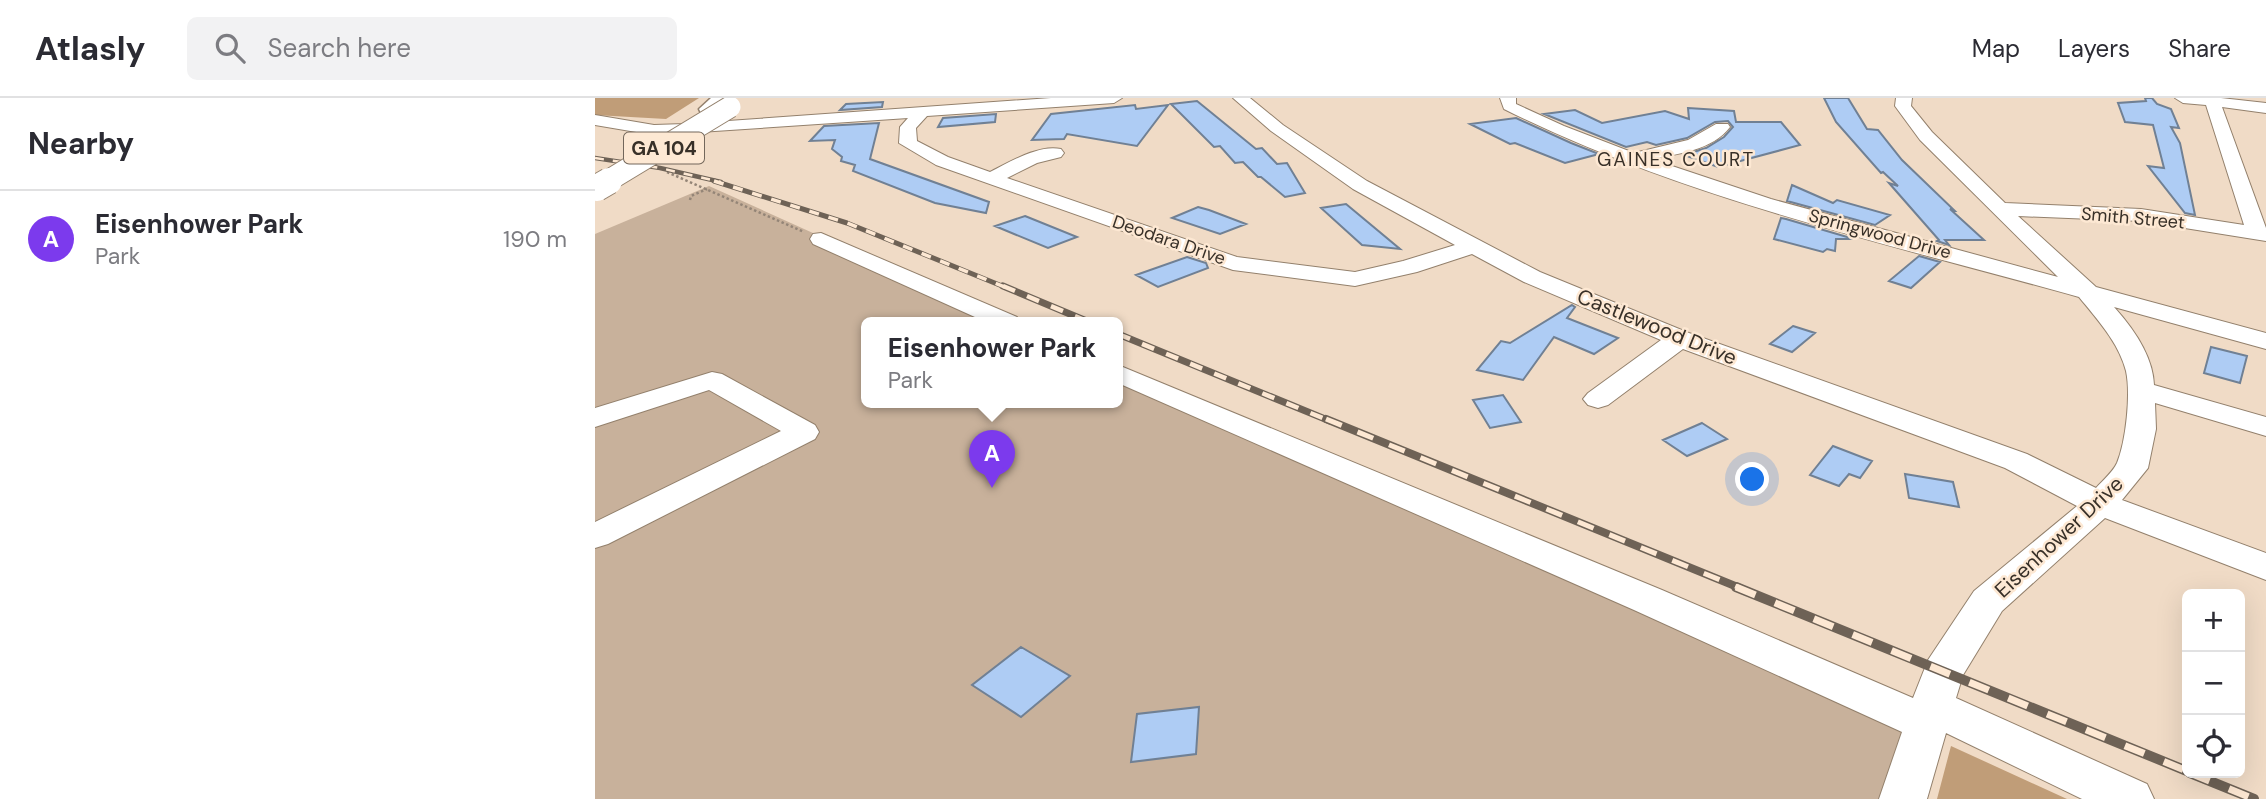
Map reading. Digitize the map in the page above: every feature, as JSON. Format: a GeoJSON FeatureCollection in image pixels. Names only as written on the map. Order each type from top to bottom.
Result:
{"type":"FeatureCollection","features":[{"type":"Feature","properties":{"kind":"main road","name":"GA 104"},"geometry":{"type":"LineString","coordinates":[[596,184],[726,103]]}},
{"type":"Feature","properties":{"kind":"street"},"geometry":{"type":"LineString","coordinates":[[595,120],[655,130],[1114,98]]}},
{"type":"Feature","properties":{"kind":"street","name":"Castlewood Drive"},"geometry":{"type":"LineString","coordinates":[[1241,98],[1277,128],[1360,186],[1532,277],[1680,339],[2016,461],[2101,504],[2266,568]]}},
{"type":"Feature","properties":{"kind":"street","name":"Springwood Drive"},"geometry":{"type":"LineString","coordinates":[[1508,98],[1509,106],[1523,114],[1678,176],[1764,203],[2266,341]]}},
{"type":"Feature","properties":{"kind":"street","name":"Eisenhower Drive"},"geometry":{"type":"LineString","coordinates":[[1903,799],[1943,671],[1989,601],[2101,504],[2132,468],[2141,429],[2140,372],[2130,348],[2111,319],[2086,290],[1999,209],[1913,122],[1903,106],[1904,98]]}},
{"type":"Feature","properties":{"kind":"street"},"geometry":{"type":"LineString","coordinates":[[2183,98],[2266,108]]}},
{"type":"Feature","properties":{"kind":"street"},"geometry":{"type":"LineString","coordinates":[[2211,100],[2262,234]]}},
{"type":"Feature","properties":{"kind":"street"},"geometry":{"type":"LineString","coordinates":[[787,121],[806,105]]}},
{"type":"Feature","properties":{"kind":"street","name":"Deodara Drive"},"geometry":{"type":"LineString","coordinates":[[921,113],[908,127],[908,143],[942,161],[1233,263],[1355,279],[1409,267],[1473,246]]}},
{"type":"Feature","properties":{"kind":"street"},"geometry":{"type":"LineString","coordinates":[[1635,158],[1693,143],[1717,134],[1721,127]]}},
{"type":"Feature","properties":{"kind":"street"},"geometry":{"type":"LineString","coordinates":[[992,178],[1031,159],[1055,153]]}},
{"type":"Feature","properties":{"kind":"street","name":"Smith Street"},"geometry":{"type":"LineString","coordinates":[[1999,209],[2141,215],[2262,234]]}},
{"type":"Feature","properties":{"kind":"street"},"geometry":{"type":"LineString","coordinates":[[821,239],[997,317]]}},
{"type":"Feature","properties":{"kind":"street"},"geometry":{"type":"LineString","coordinates":[[1598,399],[1680,339]]}},
{"type":"Feature","properties":{"kind":"street"},"geometry":{"type":"LineString","coordinates":[[1123,375],[1648,600],[2130,799]]}},
{"type":"Feature","properties":{"kind":"street"},"geometry":{"type":"LineString","coordinates":[[595,418],[712,380],[804,432],[595,536]]}},
{"type":"Feature","properties":{"kind":"street"},"geometry":{"type":"LineString","coordinates":[[2141,390],[2266,427]]}},
{"type":"Feature","properties":{"kind":"path"},"geometry":{"type":"LineString","coordinates":[[658,171],[707,189],[821,239]]}},
{"type":"Feature","properties":{"kind":"path"},"geometry":{"type":"LineString","coordinates":[[690,200],[691,195],[707,189]]}},
{"type":"Feature","properties":{"kind":"shaded area"},"geometry":{"type":"Polygon","coordinates":[[[595,98],[699,98],[666,119],[595,115],[595,98]]]}},
{"type":"Feature","properties":{"kind":"shaded area"},"geometry":{"type":"Polygon","coordinates":[[[709,186],[999,317],[861,317],[861,408],[1123,408],[1123,371],[1928,724],[1908,799],[595,799],[595,234],[709,186]]]}},
{"type":"Feature","properties":{"kind":"shaded area"},"geometry":{"type":"Polygon","coordinates":[[[1951,746],[2067,799],[1937,799],[1951,746]]]}},
{"type":"Feature","properties":{"kind":"building"},"geometry":{"type":"Polygon","coordinates":[[[1824,98],[1848,98],[1867,129],[1878,130],[1902,160],[1984,240],[1945,240],[1949,245],[1937,241],[1939,240],[1889,183],[1898,186],[1881,173],[1836,122],[1824,98]]]}},
{"type":"Feature","properties":{"kind":"building"},"geometry":{"type":"Polygon","coordinates":[[[2145,98],[2152,98],[2157,104],[2171,109],[2179,128],[2171,127],[2180,143],[2195,215],[2185,213],[2148,166],[2164,168],[2153,125],[2125,122],[2118,103],[2146,101],[2145,98]]]}},
{"type":"Feature","properties":{"kind":"building"},"geometry":{"type":"Polygon","coordinates":[[[1197,101],[1256,149],[1262,148],[1277,164],[1287,163],[1305,193],[1285,197],[1243,162],[1235,163],[1220,146],[1214,147],[1171,104],[1197,101]]]}},
{"type":"Feature","properties":{"kind":"building"},"geometry":{"type":"Polygon","coordinates":[[[883,102],[882,107],[840,110],[846,104],[883,102]]]}},
{"type":"Feature","properties":{"kind":"building"},"geometry":{"type":"Polygon","coordinates":[[[1135,105],[1136,109],[1168,105],[1137,146],[1067,134],[1064,139],[1032,140],[1051,114],[1135,105]]]}},
{"type":"Feature","properties":{"kind":"building"},"geometry":{"type":"Polygon","coordinates":[[[1688,108],[1734,111],[1736,122],[1781,122],[1800,145],[1718,167],[1684,155],[1706,148],[1724,137],[1733,127],[1728,121],[1715,122],[1687,138],[1656,145],[1647,142],[1626,147],[1544,114],[1575,110],[1602,123],[1665,111],[1689,119],[1688,108]]]}},
{"type":"Feature","properties":{"kind":"building"},"geometry":{"type":"Polygon","coordinates":[[[996,114],[995,122],[938,127],[943,118],[996,114]]]}},
{"type":"Feature","properties":{"kind":"building"},"geometry":{"type":"Polygon","coordinates":[[[1516,118],[1599,154],[1565,163],[1515,143],[1510,144],[1470,124],[1516,118]]]}},
{"type":"Feature","properties":{"kind":"building"},"geometry":{"type":"Polygon","coordinates":[[[879,123],[870,159],[989,202],[986,213],[935,203],[853,171],[855,165],[841,161],[842,157],[832,149],[835,140],[810,141],[824,126],[879,123]]]}},
{"type":"Feature","properties":{"kind":"building"},"geometry":{"type":"Polygon","coordinates":[[[1792,185],[1833,203],[1837,200],[1890,215],[1875,225],[1787,201],[1792,185]]]}},
{"type":"Feature","properties":{"kind":"building"},"geometry":{"type":"Polygon","coordinates":[[[1346,204],[1400,249],[1362,245],[1321,208],[1346,204]]]}},
{"type":"Feature","properties":{"kind":"building"},"geometry":{"type":"Polygon","coordinates":[[[1198,207],[1246,224],[1220,234],[1172,218],[1198,207]]]}},
{"type":"Feature","properties":{"kind":"building"},"geometry":{"type":"Polygon","coordinates":[[[1025,216],[1077,237],[1048,248],[995,226],[1025,216]]]}},
{"type":"Feature","properties":{"kind":"building"},"geometry":{"type":"Polygon","coordinates":[[[1781,218],[1854,239],[1836,239],[1835,251],[1827,249],[1823,252],[1774,239],[1781,218]]]}},
{"type":"Feature","properties":{"kind":"building"},"geometry":{"type":"Polygon","coordinates":[[[1919,256],[1940,262],[1911,288],[1889,281],[1919,256]]]}},
{"type":"Feature","properties":{"kind":"building"},"geometry":{"type":"Polygon","coordinates":[[[1187,257],[1206,263],[1208,268],[1158,287],[1136,275],[1187,257]]]}},
{"type":"Feature","properties":{"kind":"building"},"geometry":{"type":"Polygon","coordinates":[[[1572,305],[1575,307],[1567,318],[1618,338],[1594,354],[1554,337],[1523,380],[1477,370],[1501,341],[1510,343],[1572,305]]]}},
{"type":"Feature","properties":{"kind":"building"},"geometry":{"type":"Polygon","coordinates":[[[1793,326],[1815,333],[1792,352],[1770,344],[1793,326]]]}},
{"type":"Feature","properties":{"kind":"building"},"geometry":{"type":"Polygon","coordinates":[[[2211,347],[2247,356],[2240,383],[2204,373],[2211,347]]]}},
{"type":"Feature","properties":{"kind":"building"},"geometry":{"type":"Polygon","coordinates":[[[1503,395],[1521,422],[1490,428],[1473,400],[1503,395]]]}},
{"type":"Feature","properties":{"kind":"building"},"geometry":{"type":"Polygon","coordinates":[[[1702,423],[1727,439],[1687,456],[1663,440],[1702,423]]]}},
{"type":"Feature","properties":{"kind":"building"},"geometry":{"type":"Polygon","coordinates":[[[1833,446],[1872,461],[1860,478],[1849,474],[1839,486],[1810,475],[1833,446]]]}},
{"type":"Feature","properties":{"kind":"building"},"geometry":{"type":"Polygon","coordinates":[[[1905,474],[1953,482],[1959,507],[1909,498],[1905,474]]]}},
{"type":"Feature","properties":{"kind":"building"},"geometry":{"type":"Polygon","coordinates":[[[1021,647],[1070,676],[1021,717],[972,685],[1021,647]]]}},
{"type":"Feature","properties":{"kind":"building"},"geometry":{"type":"Polygon","coordinates":[[[1199,707],[1196,754],[1131,762],[1137,714],[1199,707]]]}},
{"type":"Feature","properties":{"kind":"railway"},"geometry":{"type":"LineString","coordinates":[[595,158],[660,168],[721,182]]}},
{"type":"Feature","properties":{"kind":"railway"},"geometry":{"type":"LineString","coordinates":[[714,181],[847,223],[1007,288]]}},
{"type":"Feature","properties":{"kind":"railway"},"geometry":{"type":"LineString","coordinates":[[1003,286],[1077,317]]}},
{"type":"Feature","properties":{"kind":"railway"},"geometry":{"type":"LineString","coordinates":[[1123,336],[1330,421]]}},
{"type":"Feature","properties":{"kind":"railway"},"geometry":{"type":"LineString","coordinates":[[1326,419],[1740,588]]}},
{"type":"Feature","properties":{"kind":"railway"},"geometry":{"type":"LineString","coordinates":[[1736,587],[2182,769]]}},
{"type":"Feature","properties":{"kind":"railway"},"geometry":{"type":"LineString","coordinates":[[2202,778],[2254,799]]}},
{"type":"Feature","properties":{"kind":"place","name":"Eisenhower Park"},"geometry":{"type":"Point","coordinates":[992,488]}},
{"type":"Feature","properties":{"kind":"district","name":"GAINES COURT"},"geometry":{"type":"Point","coordinates":[1676,159]}}]}
